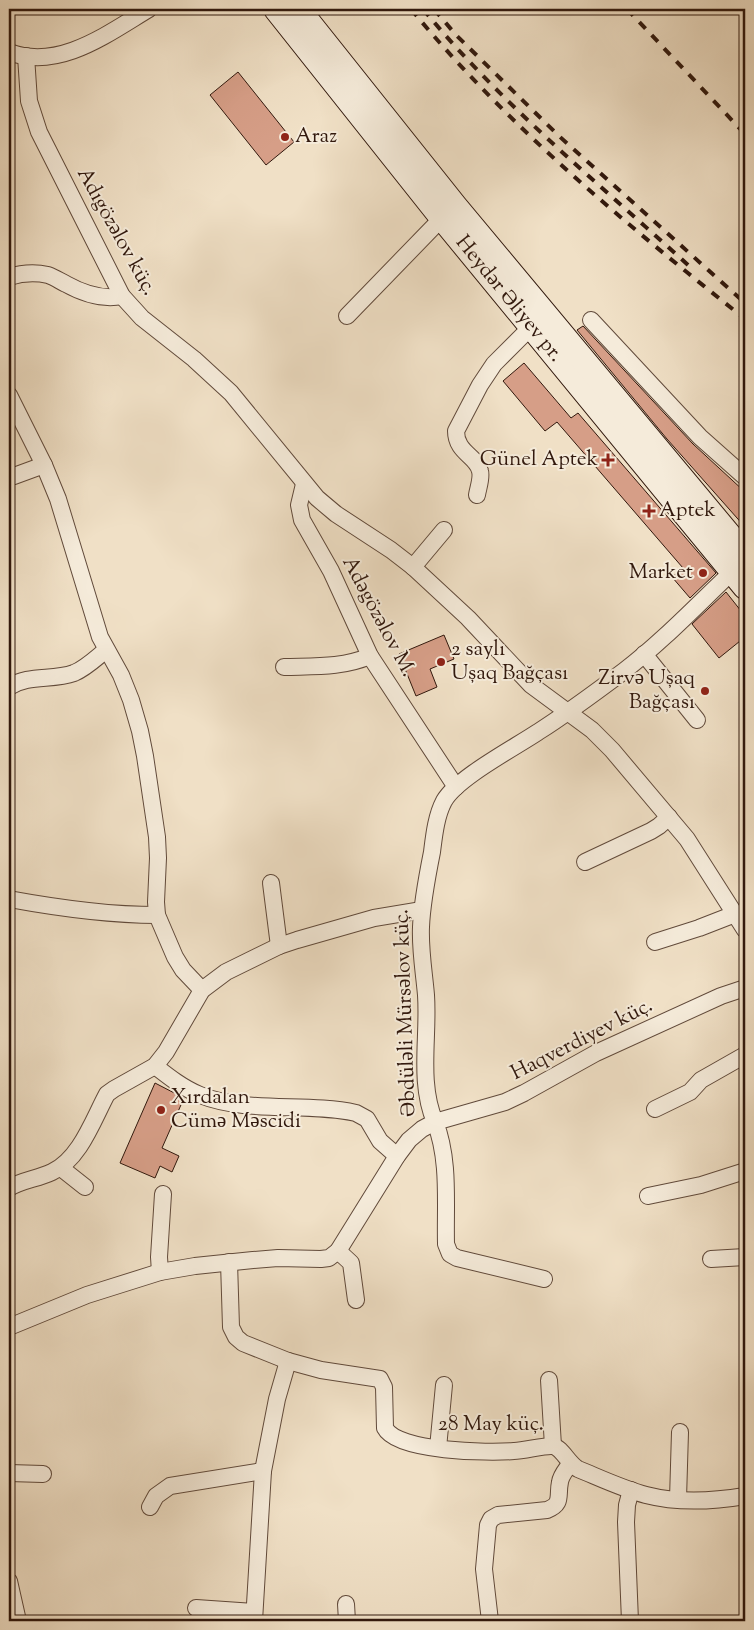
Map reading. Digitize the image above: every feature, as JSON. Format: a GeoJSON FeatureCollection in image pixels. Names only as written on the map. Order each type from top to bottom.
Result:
{"type":"FeatureCollection","features":[{"type":"Feature","properties":{"kind":"main road","name":"Heydər Əliyev pr."},"geometry":{"type":"LineString","coordinates":[[276,9],[442,218],[741,571]]}},
{"type":"Feature","properties":{"kind":"main road","name":"Heydər Əliyev pr."},"geometry":{"type":"LineString","coordinates":[[298,9],[741,571]]}},
{"type":"Feature","properties":{"kind":"street"},"geometry":{"type":"LineString","coordinates":[[9,52],[26,56],[44,57],[81,48],[148,9]]}},
{"type":"Feature","properties":{"kind":"street","name":"Adıgözəlov küç."},"geometry":{"type":"LineString","coordinates":[[26,56],[29,101],[39,132],[122,296],[142,318],[194,359],[231,393],[317,498],[336,514],[391,550],[413,567],[468,618],[531,685],[592,730],[612,750],[687,839],[745,930]]}},
{"type":"Feature","properties":{"kind":"street"},"geometry":{"type":"LineString","coordinates":[[347,316],[442,218]]}},
{"type":"Feature","properties":{"kind":"street"},"geometry":{"type":"LineString","coordinates":[[9,277],[23,273],[42,274],[98,297],[110,299],[122,296]]}},
{"type":"Feature","properties":{"kind":"street"},"geometry":{"type":"LineString","coordinates":[[591,320],[700,437],[745,477]]}},
{"type":"Feature","properties":{"kind":"street"},"geometry":{"type":"LineString","coordinates":[[477,495],[481,475],[480,468],[460,447],[456,439],[456,431],[480,385],[494,364],[532,326]]}},
{"type":"Feature","properties":{"kind":"street"},"geometry":{"type":"LineString","coordinates":[[9,395],[44,465],[66,521],[100,638],[121,675],[131,700],[143,748],[157,837],[157,915],[175,957],[183,970],[202,990]]}},
{"type":"Feature","properties":{"kind":"street"},"geometry":{"type":"LineString","coordinates":[[14,476],[44,465]]}},
{"type":"Feature","properties":{"kind":"street","name":"Adəgözəlov M."},"geometry":{"type":"LineString","coordinates":[[304,484],[299,505],[302,520],[331,572],[370,656],[456,787]]}},
{"type":"Feature","properties":{"kind":"street"},"geometry":{"type":"LineString","coordinates":[[413,567],[444,530]]}},
{"type":"Feature","properties":{"kind":"street","name":"Əbdüləli Mürsəlov küç."},"geometry":{"type":"LineString","coordinates":[[338,1251],[409,1140],[422,1129],[435,1122],[430,1110],[427,1094],[425,1064],[427,1013],[422,954],[422,910],[440,812],[445,800],[456,787],[480,769],[568,712],[644,654],[741,571]]}},
{"type":"Feature","properties":{"kind":"street"},"geometry":{"type":"LineString","coordinates":[[9,688],[22,680],[74,673],[85,667],[106,650]]}},
{"type":"Feature","properties":{"kind":"street"},"geometry":{"type":"LineString","coordinates":[[644,654],[697,720]]}},
{"type":"Feature","properties":{"kind":"street"},"geometry":{"type":"LineString","coordinates":[[284,667],[341,666],[370,656]]}},
{"type":"Feature","properties":{"kind":"street"},"geometry":{"type":"LineString","coordinates":[[585,862],[651,831],[669,817]]}},
{"type":"Feature","properties":{"kind":"street"},"geometry":{"type":"LineString","coordinates":[[271,883],[279,946]]}},
{"type":"Feature","properties":{"kind":"street"},"geometry":{"type":"LineString","coordinates":[[9,902],[128,915],[157,915]]}},
{"type":"Feature","properties":{"kind":"street"},"geometry":{"type":"LineString","coordinates":[[9,1188],[21,1181],[34,1180],[61,1168],[79,1146],[108,1094],[155,1066],[166,1052],[202,990],[226,972],[279,946],[374,918],[422,910]]}},
{"type":"Feature","properties":{"kind":"street"},"geometry":{"type":"LineString","coordinates":[[655,942],[736,914]]}},
{"type":"Feature","properties":{"kind":"street","name":"Haqverdiyev küç."},"geometry":{"type":"LineString","coordinates":[[435,1122],[505,1102],[596,1053],[721,996],[745,988]]}},
{"type":"Feature","properties":{"kind":"street"},"geometry":{"type":"LineString","coordinates":[[655,1109],[690,1092],[701,1080],[745,1055]]}},
{"type":"Feature","properties":{"kind":"street"},"geometry":{"type":"LineString","coordinates":[[155,1066],[181,1086],[200,1095],[226,1102],[356,1113],[367,1119],[380,1142],[397,1156]]}},
{"type":"Feature","properties":{"kind":"street"},"geometry":{"type":"LineString","coordinates":[[435,1122],[443,1145],[445,1161],[446,1244],[450,1254],[457,1258],[544,1279]]}},
{"type":"Feature","properties":{"kind":"street"},"geometry":{"type":"LineString","coordinates":[[61,1168],[85,1187]]}},
{"type":"Feature","properties":{"kind":"street"},"geometry":{"type":"LineString","coordinates":[[648,1196],[701,1186],[745,1171]]}},
{"type":"Feature","properties":{"kind":"street"},"geometry":{"type":"LineString","coordinates":[[160,1272],[159,1257],[163,1194]]}},
{"type":"Feature","properties":{"kind":"street"},"geometry":{"type":"LineString","coordinates":[[9,1328],[87,1295],[160,1272],[229,1262],[278,1258],[330,1258],[338,1251],[351,1263],[356,1300]]}},
{"type":"Feature","properties":{"kind":"street"},"geometry":{"type":"LineString","coordinates":[[711,1259],[745,1258]]}},
{"type":"Feature","properties":{"kind":"street","name":"28 May küç."},"geometry":{"type":"LineString","coordinates":[[229,1262],[231,1327],[236,1337],[243,1343],[288,1361],[320,1370],[380,1379],[384,1388],[385,1428],[388,1434],[395,1438],[422,1446],[457,1450],[513,1451],[554,1446],[561,1451],[570,1464],[598,1478],[648,1496],[697,1500],[745,1496]]}},
{"type":"Feature","properties":{"kind":"street"},"geometry":{"type":"LineString","coordinates":[[196,1608],[254,1617],[263,1470],[288,1361]]}},
{"type":"Feature","properties":{"kind":"street"},"geometry":{"type":"LineString","coordinates":[[549,1380],[554,1446]]}},
{"type":"Feature","properties":{"kind":"street"},"geometry":{"type":"LineString","coordinates":[[438,1448],[444,1385]]}},
{"type":"Feature","properties":{"kind":"street"},"geometry":{"type":"LineString","coordinates":[[678,1499],[680,1432]]}},
{"type":"Feature","properties":{"kind":"street"},"geometry":{"type":"LineString","coordinates":[[490,1621],[484,1569],[488,1525],[491,1519],[498,1515],[554,1508],[558,1501],[562,1474],[570,1464]]}},
{"type":"Feature","properties":{"kind":"street"},"geometry":{"type":"LineString","coordinates":[[150,1507],[156,1496],[170,1486],[263,1470]]}},
{"type":"Feature","properties":{"kind":"street"},"geometry":{"type":"LineString","coordinates":[[9,1473],[43,1474]]}},
{"type":"Feature","properties":{"kind":"street"},"geometry":{"type":"LineString","coordinates":[[630,1621],[626,1522],[627,1505],[631,1490]]}},
{"type":"Feature","properties":{"kind":"street"},"geometry":{"type":"LineString","coordinates":[[9,1581],[18,1621]]}},
{"type":"Feature","properties":{"kind":"street"},"geometry":{"type":"LineString","coordinates":[[346,1604],[347,1621]]}},
{"type":"Feature","properties":{"kind":"building"},"geometry":{"type":"Polygon","coordinates":[[[238,72],[294,142],[266,165],[210,95],[238,72]]]}},
{"type":"Feature","properties":{"kind":"building"},"geometry":{"type":"Polygon","coordinates":[[[583,326],[693,444],[745,492],[745,527],[667,439],[577,330],[583,326]]]}},
{"type":"Feature","properties":{"kind":"building"},"geometry":{"type":"Polygon","coordinates":[[[524,363],[571,418],[578,413],[716,573],[690,598],[672,577],[683,568],[557,422],[545,431],[503,381],[524,363]]]}},
{"type":"Feature","properties":{"kind":"building"},"geometry":{"type":"Polygon","coordinates":[[[726,592],[745,616],[745,637],[719,658],[692,624],[726,592]]]}},
{"type":"Feature","properties":{"kind":"building"},"geometry":{"type":"Polygon","coordinates":[[[444,635],[454,659],[430,669],[437,687],[416,696],[399,654],[444,635]]]}},
{"type":"Feature","properties":{"kind":"building"},"geometry":{"type":"Polygon","coordinates":[[[155,1083],[184,1098],[162,1148],[179,1156],[172,1172],[160,1166],[155,1178],[120,1163],[155,1083]]]}},
{"type":"Feature","properties":{"kind":"railway"},"geometry":{"type":"LineString","coordinates":[[411,9],[487,94],[570,173],[656,247],[745,319]]}},
{"type":"Feature","properties":{"kind":"railway"},"geometry":{"type":"LineString","coordinates":[[423,9],[453,44],[517,110],[688,265]]}},
{"type":"Feature","properties":{"kind":"railway"},"geometry":{"type":"LineString","coordinates":[[434,9],[456,35],[559,136],[745,303]]}},
{"type":"Feature","properties":{"kind":"railway"},"geometry":{"type":"LineString","coordinates":[[627,9],[745,134]]}},
{"type":"Feature","properties":{"kind":"railway"},"geometry":{"type":"LineString","coordinates":[[743,9],[745,15]]}},
{"type":"Feature","properties":{"kind":"place","name":"Araz"},"geometry":{"type":"Point","coordinates":[285,137]}},
{"type":"Feature","properties":{"kind":"place","name":"Günel Aptek"},"geometry":{"type":"Point","coordinates":[608,460]}},
{"type":"Feature","properties":{"kind":"place","name":"Aptek"},"geometry":{"type":"Point","coordinates":[649,511]}},
{"type":"Feature","properties":{"kind":"place","name":"Market"},"geometry":{"type":"Point","coordinates":[703,573]}},
{"type":"Feature","properties":{"kind":"place","name":"2 saylı Uşaq Bağçası"},"geometry":{"type":"Point","coordinates":[441,662]}},
{"type":"Feature","properties":{"kind":"place","name":"Zirvə Uşaq Bağçası"},"geometry":{"type":"Point","coordinates":[705,691]}},
{"type":"Feature","properties":{"kind":"place","name":"Xırdalan Cümə Məscidi"},"geometry":{"type":"Point","coordinates":[161,1110]}}]}
